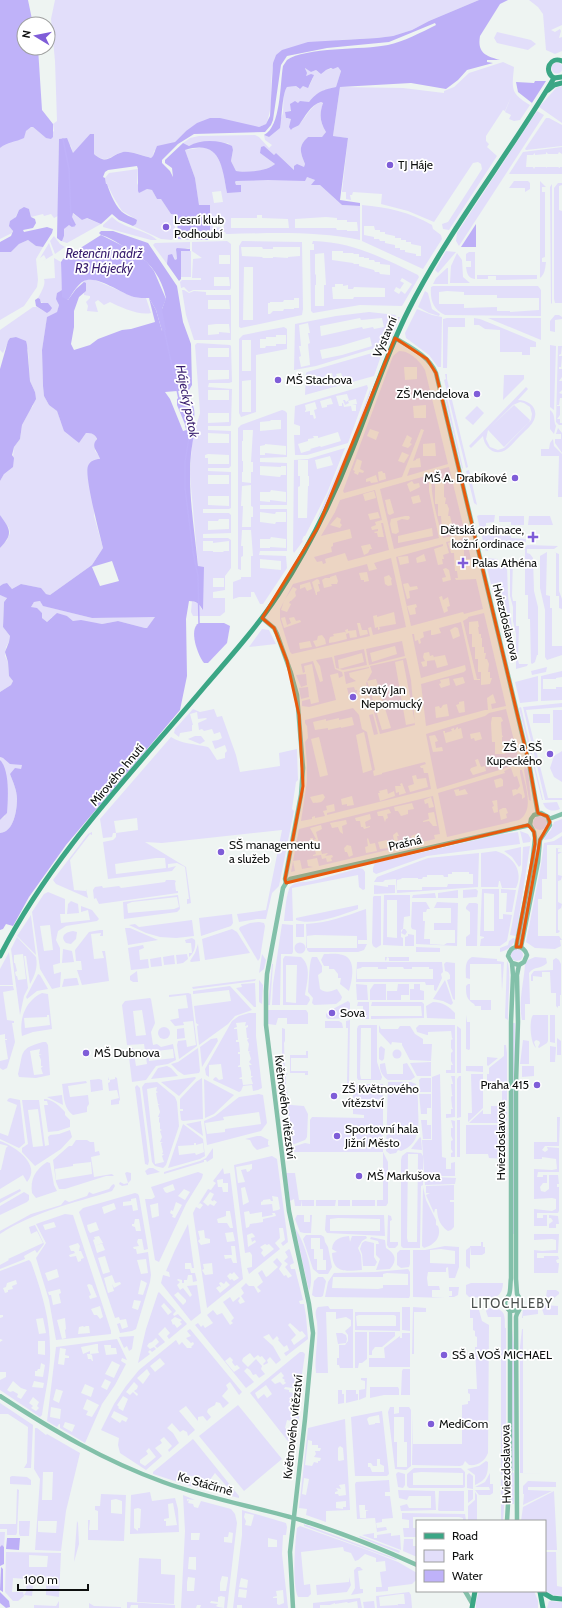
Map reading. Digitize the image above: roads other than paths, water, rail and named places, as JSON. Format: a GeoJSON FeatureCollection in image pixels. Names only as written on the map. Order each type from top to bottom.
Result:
{"type":"FeatureCollection","features":[{"type":"Feature","properties":{"kind":"main road"},"geometry":{"type":"LineString","coordinates":[[562,61],[553,60],[549,65],[548,72],[554,78],[562,79]]}},
{"type":"Feature","properties":{"kind":"main road","name":"Výstavní"},"geometry":{"type":"LineString","coordinates":[[262,618],[293,570],[318,527],[351,453],[395,338],[430,270],[554,78]]}},
{"type":"Feature","properties":{"kind":"main road"},"geometry":{"type":"LineString","coordinates":[[543,95],[562,79]]}},
{"type":"Feature","properties":{"kind":"main road","name":"Mírového hnutí"},"geometry":{"type":"LineString","coordinates":[[0,956],[29,905],[70,846],[262,618]]}},
{"type":"Feature","properties":{"kind":"main road"},"geometry":{"type":"LineString","coordinates":[[472,1606],[475,1592]]}},
{"type":"Feature","properties":{"kind":"main road"},"geometry":{"type":"LineString","coordinates":[[539,1592],[543,1608]]}},
{"type":"Feature","properties":{"kind":"main road"},"geometry":{"type":"LineString","coordinates":[[541,1592],[552,1598],[562,1599]]}},
{"type":"Feature","properties":{"kind":"street","name":"Hviezdoslavova"},"geometry":{"type":"LineString","coordinates":[[395,338],[427,359],[436,373],[529,763],[538,814]]}},
{"type":"Feature","properties":{"kind":"street","name":"Květnového vítězství"},"geometry":{"type":"LineString","coordinates":[[262,618],[274,628],[295,685],[300,715],[303,768],[303,786],[285,879],[286,882],[283,888],[270,954],[265,1007],[268,1049],[289,1211],[312,1321],[312,1346],[306,1412],[293,1518],[290,1563],[293,1608]]}},
{"type":"Feature","properties":{"kind":"street"},"geometry":{"type":"LineString","coordinates":[[544,833],[534,832],[530,825],[532,817],[538,814],[545,815],[549,819],[562,814]]}},
{"type":"Feature","properties":{"kind":"street","name":"Hviezdoslavova"},"geometry":{"type":"LineString","coordinates":[[517,1520],[516,1327],[518,1310],[521,1307],[522,1302],[518,1294],[516,1278],[517,975],[519,964],[524,962],[526,958],[525,950],[521,947],[538,862],[540,840],[549,827],[549,819]]}},
{"type":"Feature","properties":{"kind":"street","name":"Prašná"},"geometry":{"type":"LineString","coordinates":[[286,882],[290,879],[530,825]]}},
{"type":"Feature","properties":{"kind":"street","name":"Hviezdoslavova"},"geometry":{"type":"LineString","coordinates":[[507,1520],[510,1470],[510,1311],[506,1308],[504,1303],[509,1294],[510,1287],[511,1249],[512,963],[509,958],[509,953],[511,949],[516,947],[532,865],[535,844],[534,832]]}},
{"type":"Feature","properties":{"kind":"street"},"geometry":{"type":"LineString","coordinates":[[516,947],[521,947]]}},
{"type":"Feature","properties":{"kind":"street"},"geometry":{"type":"LineString","coordinates":[[512,963],[519,964]]}},
{"type":"Feature","properties":{"kind":"street"},"geometry":{"type":"LineString","coordinates":[[509,1294],[518,1294]]}},
{"type":"Feature","properties":{"kind":"street"},"geometry":{"type":"LineString","coordinates":[[510,1311],[518,1310]]}},
{"type":"Feature","properties":{"kind":"street","name":"Ke Stáčírně"},"geometry":{"type":"LineString","coordinates":[[0,1396],[73,1442],[131,1470],[196,1493],[293,1518],[353,1538],[416,1564]]}},
{"type":"Feature","properties":{"kind":"street"},"geometry":{"type":"LineString","coordinates":[[465,1592],[472,1606]]}},
{"type":"Feature","properties":{"kind":"water"},"geometry":{"type":"Polygon","coordinates":[[[0,0],[28,0],[31,16],[16,16],[16,56],[39,56],[42,110],[53,124],[53,137],[51,139],[46,138],[31,127],[26,131],[24,138],[6,144],[0,148],[0,0]]]}},
{"type":"Feature","properties":{"kind":"water","name":"Retenční nádrž R3 Hájecký"},"geometry":{"type":"Polygon","coordinates":[[[101,235],[131,250],[147,262],[154,271],[166,299],[162,309],[166,330],[162,331],[156,310],[149,298],[134,297],[98,281],[84,281],[76,288],[68,300],[62,297],[61,262],[63,259],[101,235]]]}},
{"type":"Feature","properties":{"kind":"water"},"geometry":{"type":"Polygon","coordinates":[[[188,396],[192,402],[194,412],[193,423],[190,425],[184,422],[177,405],[177,399],[188,396]]]}},
{"type":"Feature","properties":{"kind":"water"},"geometry":{"type":"Polygon","coordinates":[[[199,623],[224,623],[230,626],[227,643],[208,663],[204,663],[202,660],[195,643],[194,631],[199,623]]]}},
{"type":"Feature","properties":{"kind":"waterway","name":"Hájecký potok"},"geometry":{"type":"LineString","coordinates":[[63,139],[69,169],[71,221],[74,226]]}},
{"type":"Feature","properties":{"kind":"waterway","name":"Hájecký potok"},"geometry":{"type":"LineString","coordinates":[[164,329],[179,399]]}},
{"type":"Feature","properties":{"kind":"waterway","name":"Hájecký potok"},"geometry":{"type":"LineString","coordinates":[[185,422],[189,438],[185,462],[185,488],[193,552],[198,576],[199,623]]}},
{"type":"Feature","properties":{"kind":"place","name":"TJ Háje"},"geometry":{"type":"Point","coordinates":[390,165]}},
{"type":"Feature","properties":{"kind":"place","name":"Lesní klub Podhoubí"},"geometry":{"type":"Point","coordinates":[166,227]}},
{"type":"Feature","properties":{"kind":"place","name":"MŠ Stachova"},"geometry":{"type":"Point","coordinates":[278,380]}},
{"type":"Feature","properties":{"kind":"place","name":"ZŠ Mendelova"},"geometry":{"type":"Point","coordinates":[477,394]}},
{"type":"Feature","properties":{"kind":"place","name":"MŠ A. Drabíkové"},"geometry":{"type":"Point","coordinates":[515,478]}},
{"type":"Feature","properties":{"kind":"place","name":"Dětská ordinace, kožní ordinace"},"geometry":{"type":"Point","coordinates":[533,537]}},
{"type":"Feature","properties":{"kind":"place","name":"Palas Athéna"},"geometry":{"type":"Point","coordinates":[463,563]}},
{"type":"Feature","properties":{"kind":"place","name":"svatý Jan Nepomucký"},"geometry":{"type":"Point","coordinates":[353,697]}},
{"type":"Feature","properties":{"kind":"place","name":"ZŠ a SŠ Kupeckého"},"geometry":{"type":"Point","coordinates":[550,754]}},
{"type":"Feature","properties":{"kind":"place","name":"SŠ managementu a služeb"},"geometry":{"type":"Point","coordinates":[221,852]}},
{"type":"Feature","properties":{"kind":"place","name":"Sova"},"geometry":{"type":"Point","coordinates":[332,1013]}},
{"type":"Feature","properties":{"kind":"place","name":"MŠ Dubnova"},"geometry":{"type":"Point","coordinates":[86,1053]}},
{"type":"Feature","properties":{"kind":"place","name":"Praha 415"},"geometry":{"type":"Point","coordinates":[537,1085]}},
{"type":"Feature","properties":{"kind":"place","name":"ZŠ Květnového vítězství"},"geometry":{"type":"Point","coordinates":[334,1096]}},
{"type":"Feature","properties":{"kind":"place","name":"Sportovní hala Jižní Město"},"geometry":{"type":"Point","coordinates":[337,1136]}},
{"type":"Feature","properties":{"kind":"place","name":"MŠ Markušova"},"geometry":{"type":"Point","coordinates":[359,1176]}},
{"type":"Feature","properties":{"kind":"place","name":"SŠ a VOŠ MICHAEL"},"geometry":{"type":"Point","coordinates":[444,1355]}},
{"type":"Feature","properties":{"kind":"place","name":"MediCom"},"geometry":{"type":"Point","coordinates":[431,1424]}},
{"type":"Feature","properties":{"kind":"district","name":"LITOCHLEBY"},"geometry":{"type":"Point","coordinates":[512,1303]}}]}
